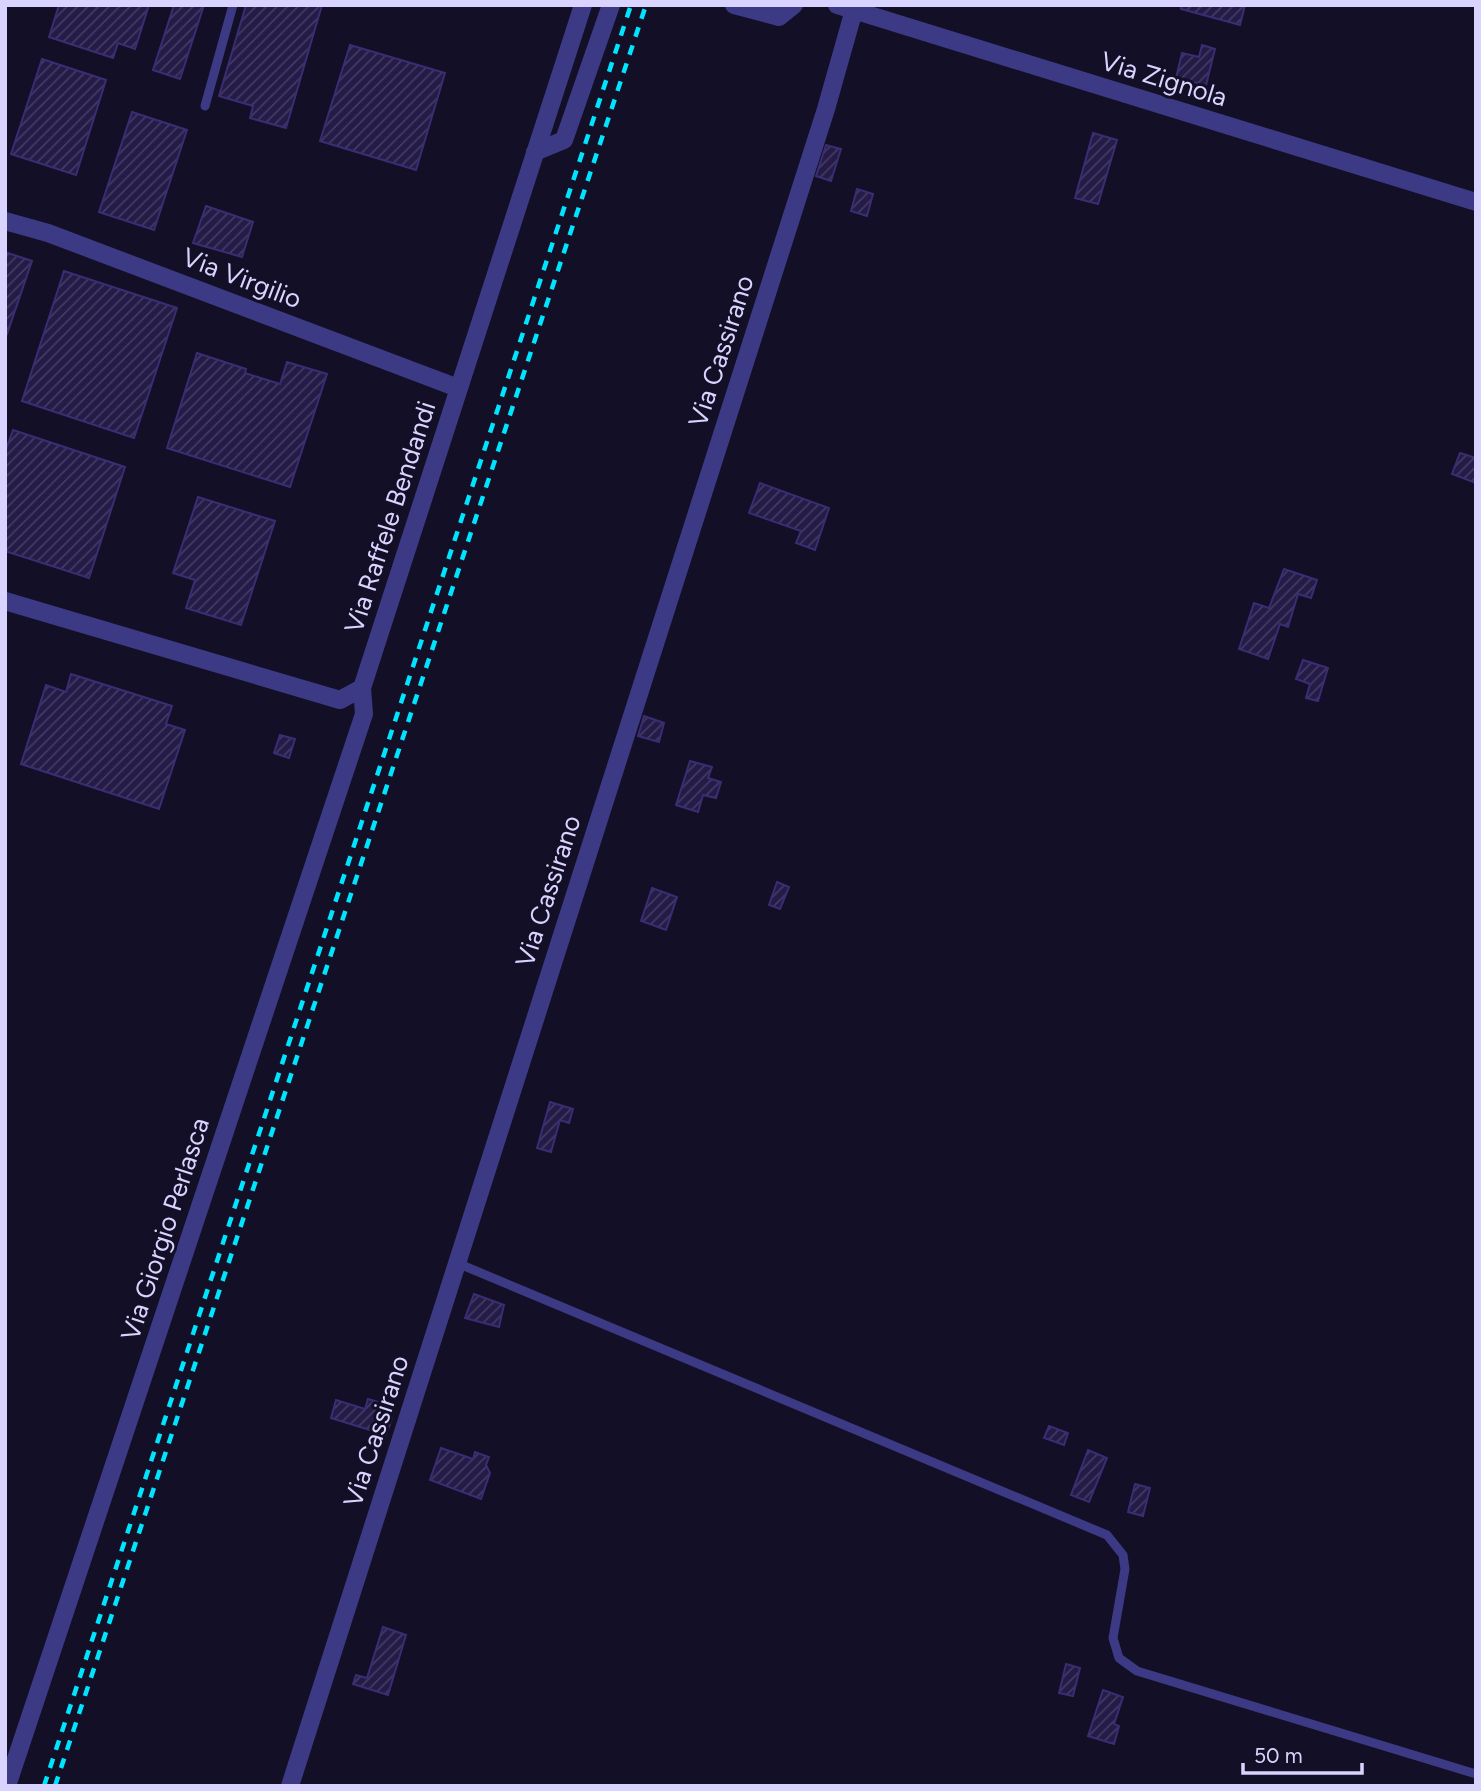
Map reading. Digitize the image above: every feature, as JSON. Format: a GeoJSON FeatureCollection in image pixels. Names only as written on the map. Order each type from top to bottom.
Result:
{"type":"FeatureCollection","features":[{"type":"Feature","properties":{"kind":"street","name":"Via Raffele Bendandi"},"geometry":{"type":"LineString","coordinates":[[362,688],[583,5]]}},
{"type":"Feature","properties":{"kind":"street"},"geometry":{"type":"LineString","coordinates":[[535,152],[564,140],[611,5]]}},
{"type":"Feature","properties":{"kind":"street"},"geometry":{"type":"LineString","coordinates":[[734,5],[779,17],[794,5]]}},
{"type":"Feature","properties":{"kind":"street","name":"Via Zignola"},"geometry":{"type":"LineString","coordinates":[[845,8],[1476,202]]}},
{"type":"Feature","properties":{"kind":"street","name":"Via Cassirano"},"geometry":{"type":"LineString","coordinates":[[290,1786],[822,122],[845,8]]}},
{"type":"Feature","properties":{"kind":"street","name":"Via Virgilio"},"geometry":{"type":"LineString","coordinates":[[5,221],[48,233],[458,388]]}},
{"type":"Feature","properties":{"kind":"street"},"geometry":{"type":"LineString","coordinates":[[5,601],[341,701],[362,688]]}},
{"type":"Feature","properties":{"kind":"street","name":"Via Giorgio Perlasca"},"geometry":{"type":"LineString","coordinates":[[7,1786],[364,714],[362,688]]}},
{"type":"Feature","properties":{"kind":"lane"},"geometry":{"type":"LineString","coordinates":[[205,106],[233,5]]}},
{"type":"Feature","properties":{"kind":"lane"},"geometry":{"type":"LineString","coordinates":[[457,1263],[1107,1535],[1123,1555],[1125,1569],[1113,1638],[1119,1658],[1137,1671],[1473,1770]]}},
{"type":"Feature","properties":{"kind":"building"},"geometry":{"type":"Polygon","coordinates":[[[59,5],[149,5],[135,49],[118,43],[113,58],[49,37],[59,5]]]}},
{"type":"Feature","properties":{"kind":"building"},"geometry":{"type":"Polygon","coordinates":[[[174,5],[204,5],[180,79],[153,70],[174,5]]]}},
{"type":"Feature","properties":{"kind":"building"},"geometry":{"type":"Polygon","coordinates":[[[246,5],[322,5],[286,128],[250,118],[253,106],[219,96],[246,5]]]}},
{"type":"Feature","properties":{"kind":"building"},"geometry":{"type":"Polygon","coordinates":[[[1181,5],[1245,5],[1240,25],[1181,9],[1181,5]]]}},
{"type":"Feature","properties":{"kind":"building"},"geometry":{"type":"Polygon","coordinates":[[[350,45],[445,73],[416,170],[320,141],[350,45]]]}},
{"type":"Feature","properties":{"kind":"building"},"geometry":{"type":"Polygon","coordinates":[[[1202,45],[1215,49],[1206,85],[1176,78],[1182,53],[1199,57],[1202,45]]]}},
{"type":"Feature","properties":{"kind":"building"},"geometry":{"type":"Polygon","coordinates":[[[42,59],[106,80],[76,175],[11,154],[42,59]]]}},
{"type":"Feature","properties":{"kind":"building"},"geometry":{"type":"Polygon","coordinates":[[[132,112],[187,130],[154,230],[99,212],[132,112]]]}},
{"type":"Feature","properties":{"kind":"building"},"geometry":{"type":"Polygon","coordinates":[[[1093,133],[1117,140],[1098,204],[1075,198],[1093,133]]]}},
{"type":"Feature","properties":{"kind":"building"},"geometry":{"type":"Polygon","coordinates":[[[826,145],[841,149],[831,181],[816,176],[826,145]]]}},
{"type":"Feature","properties":{"kind":"building"},"geometry":{"type":"Polygon","coordinates":[[[857,189],[873,194],[867,216],[851,211],[857,189]]]}},
{"type":"Feature","properties":{"kind":"building"},"geometry":{"type":"Polygon","coordinates":[[[206,206],[253,222],[242,257],[193,243],[206,206]]]}},
{"type":"Feature","properties":{"kind":"building"},"geometry":{"type":"Polygon","coordinates":[[[5,252],[32,261],[7,334],[5,333],[5,252]]]}},
{"type":"Feature","properties":{"kind":"building"},"geometry":{"type":"Polygon","coordinates":[[[64,271],[177,308],[134,438],[22,401],[64,271]]]}},
{"type":"Feature","properties":{"kind":"building"},"geometry":{"type":"Polygon","coordinates":[[[197,353],[246,369],[245,373],[280,384],[287,362],[327,374],[290,487],[167,448],[197,353]]]}},
{"type":"Feature","properties":{"kind":"building"},"geometry":{"type":"Polygon","coordinates":[[[13,430],[125,467],[89,578],[5,551],[5,452],[13,430]]]}},
{"type":"Feature","properties":{"kind":"building"},"geometry":{"type":"Polygon","coordinates":[[[1460,453],[1476,458],[1476,483],[1452,474],[1460,453]]]}},
{"type":"Feature","properties":{"kind":"building"},"geometry":{"type":"Polygon","coordinates":[[[760,483],[829,508],[815,550],[796,543],[801,531],[749,513],[760,483]]]}},
{"type":"Feature","properties":{"kind":"building"},"geometry":{"type":"Polygon","coordinates":[[[198,497],[275,521],[241,625],[186,608],[195,580],[173,573],[198,497]]]}},
{"type":"Feature","properties":{"kind":"building"},"geometry":{"type":"Polygon","coordinates":[[[1284,569],[1317,580],[1311,598],[1298,594],[1288,627],[1280,624],[1268,659],[1239,649],[1254,603],[1269,608],[1284,569]]]}},
{"type":"Feature","properties":{"kind":"building"},"geometry":{"type":"Polygon","coordinates":[[[1303,660],[1328,668],[1318,701],[1306,698],[1310,684],[1296,679],[1303,660]]]}},
{"type":"Feature","properties":{"kind":"building"},"geometry":{"type":"Polygon","coordinates":[[[71,674],[172,706],[166,724],[185,730],[159,809],[21,764],[46,685],[66,692],[71,674]]]}},
{"type":"Feature","properties":{"kind":"building"},"geometry":{"type":"Polygon","coordinates":[[[644,716],[664,723],[659,742],[638,736],[644,716]]]}},
{"type":"Feature","properties":{"kind":"building"},"geometry":{"type":"Polygon","coordinates":[[[280,735],[295,739],[289,758],[274,753],[280,735]]]}},
{"type":"Feature","properties":{"kind":"building"},"geometry":{"type":"Polygon","coordinates":[[[690,761],[712,767],[708,778],[721,782],[716,798],[703,795],[698,812],[676,805],[690,761]]]}},
{"type":"Feature","properties":{"kind":"building"},"geometry":{"type":"Polygon","coordinates":[[[777,882],[789,887],[780,909],[769,905],[777,882]]]}},
{"type":"Feature","properties":{"kind":"building"},"geometry":{"type":"Polygon","coordinates":[[[652,888],[677,897],[666,930],[641,921],[652,888]]]}},
{"type":"Feature","properties":{"kind":"building"},"geometry":{"type":"Polygon","coordinates":[[[550,1102],[573,1109],[569,1123],[560,1120],[551,1152],[537,1148],[550,1102]]]}},
{"type":"Feature","properties":{"kind":"building"},"geometry":{"type":"Polygon","coordinates":[[[474,1294],[504,1305],[499,1327],[465,1318],[474,1294]]]}},
{"type":"Feature","properties":{"kind":"building"},"geometry":{"type":"Polygon","coordinates":[[[368,1399],[385,1404],[382,1414],[392,1418],[386,1435],[331,1418],[336,1400],[365,1409],[368,1399]]]}},
{"type":"Feature","properties":{"kind":"building"},"geometry":{"type":"Polygon","coordinates":[[[1049,1426],[1068,1433],[1064,1445],[1044,1438],[1049,1426]]]}},
{"type":"Feature","properties":{"kind":"building"},"geometry":{"type":"Polygon","coordinates":[[[441,1448],[473,1459],[475,1452],[489,1457],[486,1465],[490,1473],[481,1499],[430,1480],[441,1448]]]}},
{"type":"Feature","properties":{"kind":"building"},"geometry":{"type":"Polygon","coordinates":[[[1088,1450],[1107,1458],[1089,1502],[1071,1495],[1088,1450]]]}},
{"type":"Feature","properties":{"kind":"building"},"geometry":{"type":"Polygon","coordinates":[[[1135,1484],[1150,1488],[1143,1516],[1128,1512],[1135,1484]]]}},
{"type":"Feature","properties":{"kind":"building"},"geometry":{"type":"Polygon","coordinates":[[[383,1627],[406,1635],[388,1695],[353,1684],[356,1675],[367,1678],[383,1627]]]}},
{"type":"Feature","properties":{"kind":"building"},"geometry":{"type":"Polygon","coordinates":[[[1066,1664],[1080,1668],[1073,1696],[1059,1693],[1066,1664]]]}},
{"type":"Feature","properties":{"kind":"building"},"geometry":{"type":"Polygon","coordinates":[[[1103,1690],[1123,1697],[1114,1724],[1119,1726],[1114,1744],[1088,1736],[1103,1690]]]}},
{"type":"Feature","properties":{"kind":"railway"},"geometry":{"type":"LineString","coordinates":[[44,1786],[631,5]]}},
{"type":"Feature","properties":{"kind":"railway"},"geometry":{"type":"LineString","coordinates":[[55,1786],[646,5]]}}]}
